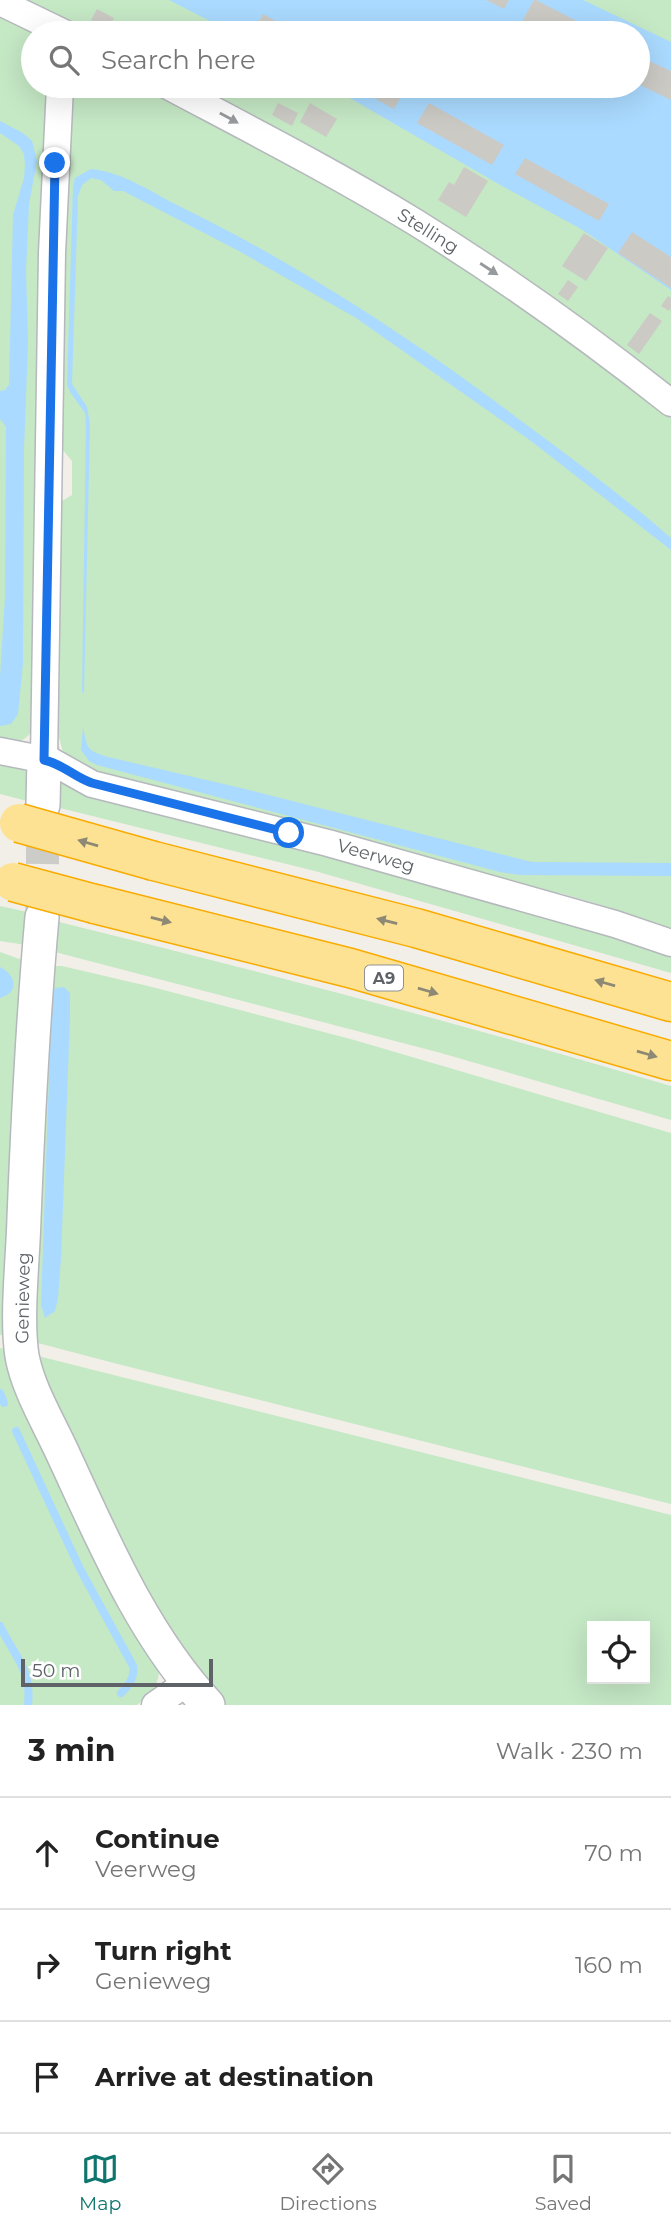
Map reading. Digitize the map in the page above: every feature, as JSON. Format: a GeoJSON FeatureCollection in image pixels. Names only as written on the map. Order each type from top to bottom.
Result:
{"type":"FeatureCollection","features":[{"type":"Feature","properties":{"kind":"highway"},"geometry":{"type":"LineString","coordinates":[[21,816],[154,861],[416,928],[671,1002]]}},
{"type":"Feature","properties":{"kind":"highway","name":"A9"},"geometry":{"type":"LineString","coordinates":[[6,880],[350,968],[671,1061]]}},
{"type":"Feature","properties":{"kind":"street"},"geometry":{"type":"LineString","coordinates":[[0,2],[39,21]]}},
{"type":"Feature","properties":{"kind":"street"},"geometry":{"type":"LineString","coordinates":[[21,816],[44,760],[51,267],[59,98]]}},
{"type":"Feature","properties":{"kind":"street","name":"Stelling"},"geometry":{"type":"LineString","coordinates":[[191,98],[360,189],[416,223],[568,323],[671,403]]}},
{"type":"Feature","properties":{"kind":"street","name":"Veerweg"},"geometry":{"type":"LineString","coordinates":[[0,751],[59,764],[82,780],[92,783],[328,843],[615,924],[671,943]]}},
{"type":"Feature","properties":{"kind":"street","name":"Genieweg"},"geometry":{"type":"LineString","coordinates":[[42,917],[28,1117],[22,1356],[42,1409],[111,1556],[139,1609],[198,1693],[155,1705]]}},
{"type":"Feature","properties":{"kind":"green space"},"geometry":{"type":"Polygon","coordinates":[[[12,0],[671,0],[671,395],[199,98],[650,98],[650,21],[56,21],[12,0]]]}},
{"type":"Feature","properties":{"kind":"green space"},"geometry":{"type":"Polygon","coordinates":[[[0,9],[22,21],[21,98],[51,98],[33,729],[27,737],[19,741],[0,743],[0,9]]]}},
{"type":"Feature","properties":{"kind":"green space"},"geometry":{"type":"Polygon","coordinates":[[[68,98],[178,98],[370,202],[671,410],[671,934],[636,922],[608,907],[560,893],[531,893],[125,784],[70,760],[63,752],[55,723],[54,506],[72,495],[72,461],[56,442],[68,98]]]}},
{"type":"Feature","properties":{"kind":"green space"},"geometry":{"type":"Polygon","coordinates":[[[0,759],[17,765],[27,773],[35,803],[0,794],[0,759]]]}},
{"type":"Feature","properties":{"kind":"green space"},"geometry":{"type":"Polygon","coordinates":[[[58,778],[117,798],[671,951],[671,973],[315,871],[52,806],[58,778]]]}},
{"type":"Feature","properties":{"kind":"green space"},"geometry":{"type":"Polygon","coordinates":[[[0,906],[32,913],[26,945],[0,941],[0,906]]]}},
{"type":"Feature","properties":{"kind":"green space"},"geometry":{"type":"Polygon","coordinates":[[[51,920],[362,999],[671,1086],[671,1120],[441,1053],[55,952],[51,920]]]}},
{"type":"Feature","properties":{"kind":"green space"},"geometry":{"type":"Polygon","coordinates":[[[0,952],[25,961],[7,1336],[0,1335],[0,952]]]}},
{"type":"Feature","properties":{"kind":"green space"},"geometry":{"type":"Polygon","coordinates":[[[49,966],[62,966],[152,987],[354,1040],[671,1133],[671,1504],[110,1362],[34,1340],[49,966]]]}},
{"type":"Feature","properties":{"kind":"green space"},"geometry":{"type":"Polygon","coordinates":[[[0,1348],[11,1350],[159,1671],[155,1687],[137,1705],[0,1705],[0,1348]]]}},
{"type":"Feature","properties":{"kind":"green space"},"geometry":{"type":"Polygon","coordinates":[[[38,1356],[671,1515],[671,1705],[224,1705],[200,1677],[149,1600],[46,1391],[38,1356]]]}},
{"type":"Feature","properties":{"kind":"water"},"geometry":{"type":"Polygon","coordinates":[[[169,0],[583,0],[627,21],[210,21],[169,0]]]}},
{"type":"Feature","properties":{"kind":"water"},"geometry":{"type":"Polygon","coordinates":[[[650,32],[671,42],[671,290],[581,229],[350,98],[650,98],[650,32]]]}},
{"type":"Feature","properties":{"kind":"water"},"geometry":{"type":"Polygon","coordinates":[[[0,121],[32,141],[37,161],[29,204],[26,270],[28,343],[24,449],[23,663],[18,714],[11,724],[0,726],[5,597],[6,427],[0,419],[0,391],[9,385],[13,215],[25,165],[24,154],[19,146],[0,133],[0,121]]]}},
{"type":"Feature","properties":{"kind":"water"},"geometry":{"type":"Polygon","coordinates":[[[91,169],[127,179],[228,231],[357,306],[480,390],[616,492],[671,538],[671,550],[531,441],[356,318],[237,250],[123,191],[114,191],[101,180],[91,178],[82,185],[78,196],[72,384],[87,407],[90,425],[82,693],[86,424],[85,413],[67,384],[73,187],[75,178],[91,169]]]}},
{"type":"Feature","properties":{"kind":"water"},"geometry":{"type":"Polygon","coordinates":[[[83,728],[89,747],[108,757],[532,862],[671,863],[671,876],[520,875],[500,872],[97,765],[89,761],[81,750],[83,728]]]}},
{"type":"Feature","properties":{"kind":"water"},"geometry":{"type":"Polygon","coordinates":[[[0,967],[10,974],[13,988],[0,998],[0,967]]]}},
{"type":"Feature","properties":{"kind":"water"},"geometry":{"type":"Polygon","coordinates":[[[64,987],[70,993],[70,1017],[61,1258],[55,1311],[45,1318],[41,1305],[52,993],[55,988],[64,987]]]}},
{"type":"Feature","properties":{"kind":"building"},"geometry":{"type":"Polygon","coordinates":[[[486,0],[509,0],[504,9],[486,0]]]}},
{"type":"Feature","properties":{"kind":"building"},"geometry":{"type":"Polygon","coordinates":[[[536,0],[577,21],[522,21],[536,0]]]}},
{"type":"Feature","properties":{"kind":"building"},"geometry":{"type":"Polygon","coordinates":[[[97,9],[114,18],[112,21],[91,20],[97,9]]]}},
{"type":"Feature","properties":{"kind":"building"},"geometry":{"type":"Polygon","coordinates":[[[263,14],[276,21],[259,21],[263,14]]]}},
{"type":"Feature","properties":{"kind":"building"},"geometry":{"type":"Polygon","coordinates":[[[650,61],[671,71],[671,100],[650,90],[650,61]]]}},
{"type":"Feature","properties":{"kind":"building"},"geometry":{"type":"Polygon","coordinates":[[[374,98],[400,98],[394,109],[374,98]]]}},
{"type":"Feature","properties":{"kind":"building"},"geometry":{"type":"Polygon","coordinates":[[[278,103],[298,113],[292,126],[272,115],[278,103]]]}},
{"type":"Feature","properties":{"kind":"building"},"geometry":{"type":"Polygon","coordinates":[[[310,103],[337,119],[326,137],[300,122],[310,103]]]}},
{"type":"Feature","properties":{"kind":"building"},"geometry":{"type":"Polygon","coordinates":[[[429,103],[504,145],[492,165],[417,123],[429,103]]]}},
{"type":"Feature","properties":{"kind":"building"},"geometry":{"type":"Polygon","coordinates":[[[525,158],[609,204],[599,221],[515,174],[525,158]]]}},
{"type":"Feature","properties":{"kind":"building"},"geometry":{"type":"Polygon","coordinates":[[[464,167],[488,181],[466,217],[438,200],[449,182],[454,185],[464,167]]]}},
{"type":"Feature","properties":{"kind":"building"},"geometry":{"type":"Polygon","coordinates":[[[632,232],[671,257],[671,288],[618,253],[632,232]]]}},
{"type":"Feature","properties":{"kind":"building"},"geometry":{"type":"Polygon","coordinates":[[[584,233],[608,248],[586,281],[562,266],[584,233]]]}},
{"type":"Feature","properties":{"kind":"building"},"geometry":{"type":"Polygon","coordinates":[[[568,280],[578,287],[568,301],[558,294],[568,280]]]}},
{"type":"Feature","properties":{"kind":"building"},"geometry":{"type":"Polygon","coordinates":[[[668,296],[671,298],[669,311],[661,306],[668,296]]]}},
{"type":"Feature","properties":{"kind":"building"},"geometry":{"type":"Polygon","coordinates":[[[650,313],[662,321],[639,354],[627,345],[650,313]]]}},
{"type":"Feature","properties":{"kind":"waterway"},"geometry":{"type":"LineString","coordinates":[[0,1393],[4,1403]]}},
{"type":"Feature","properties":{"kind":"waterway"},"geometry":{"type":"LineString","coordinates":[[16,1431],[80,1569],[133,1666],[131,1681],[121,1693]]}},
{"type":"Feature","properties":{"kind":"waterway"},"geometry":{"type":"LineString","coordinates":[[0,1626],[25,1672],[29,1692],[28,1705]]}},
{"type":"Feature","properties":{"kind":"tunnel"},"geometry":{"type":"LineString","coordinates":[[42,914],[43,805]]}},
{"type":"Feature","properties":{"kind":"route"},"geometry":{"type":"LineString","coordinates":[[55,163],[44,760],[59,764],[82,780],[92,783],[289,833]]}}]}
